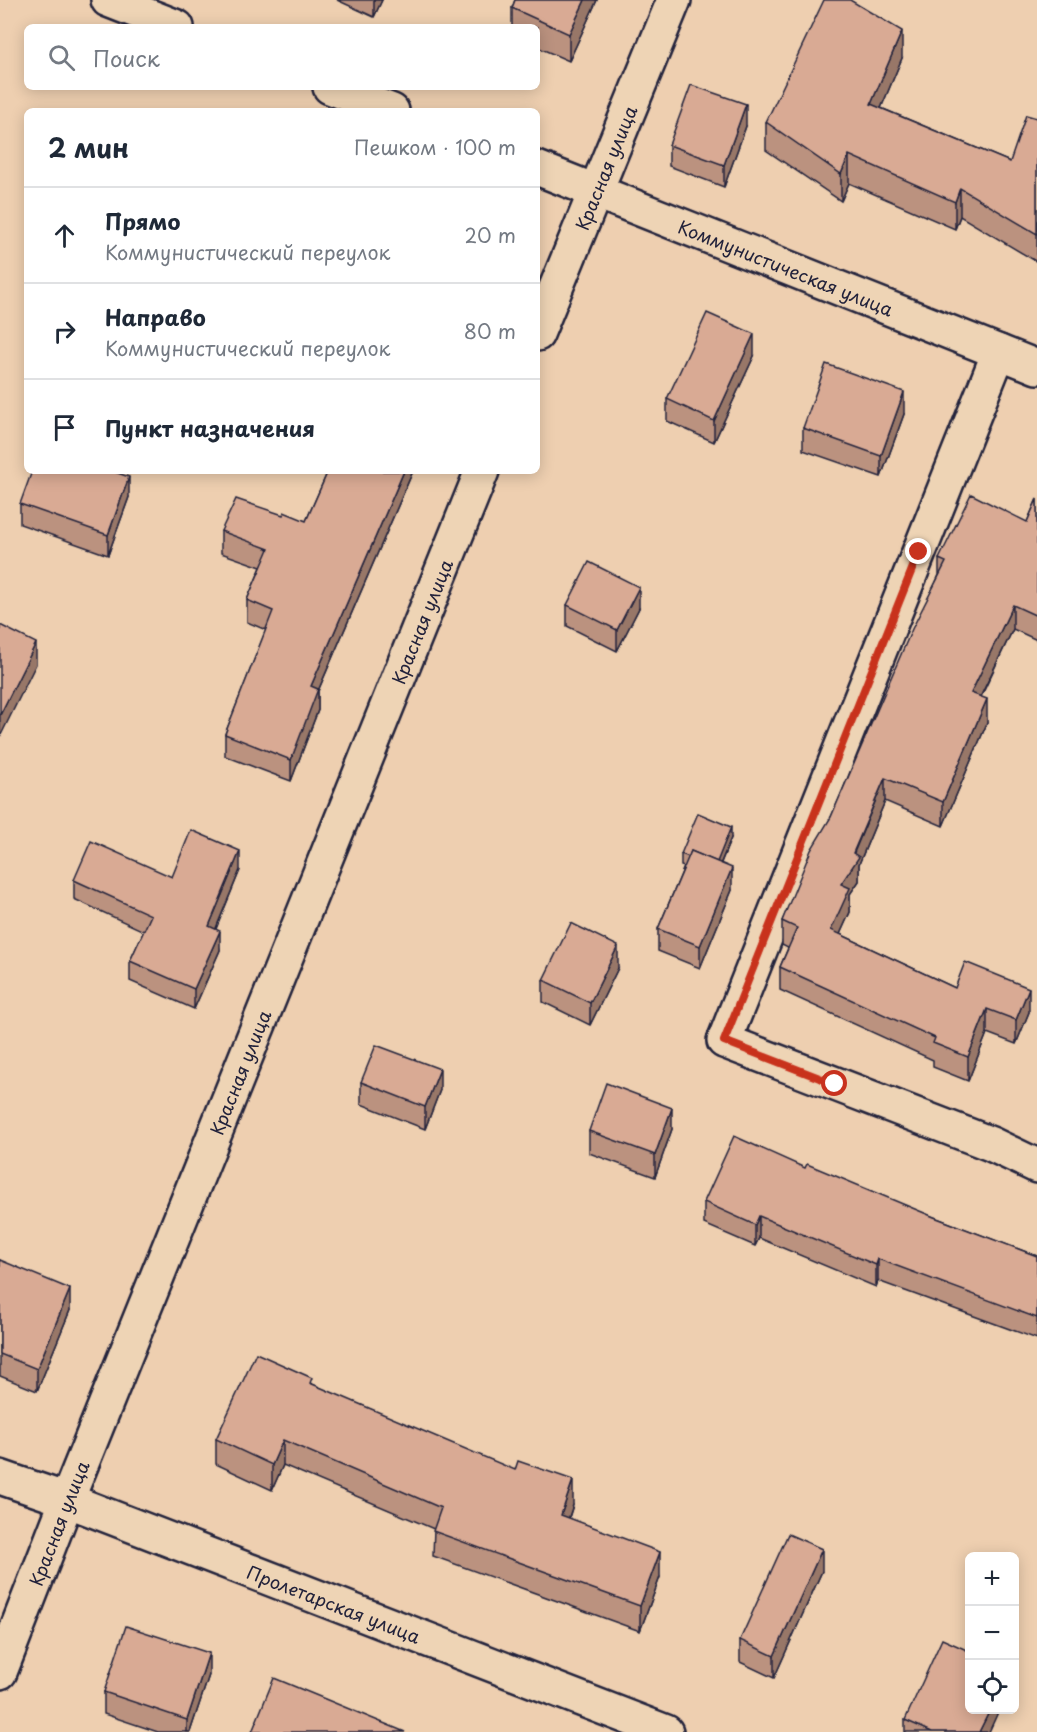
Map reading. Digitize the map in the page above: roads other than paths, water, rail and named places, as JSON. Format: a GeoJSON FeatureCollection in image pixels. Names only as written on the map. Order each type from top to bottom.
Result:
{"type":"FeatureCollection","features":[{"type":"Feature","properties":{"kind":"street"},"geometry":{"type":"LineString","coordinates":[[108,0],[169,24]]}},
{"type":"Feature","properties":{"kind":"street","name":"Красная улица"},"geometry":{"type":"LineString","coordinates":[[540,327],[674,0]]}},
{"type":"Feature","properties":{"kind":"street"},"geometry":{"type":"LineString","coordinates":[[338,90],[384,108]]}},
{"type":"Feature","properties":{"kind":"street","name":"Коммунистическая улица"},"geometry":{"type":"LineString","coordinates":[[540,169],[1037,367]]}},
{"type":"Feature","properties":{"kind":"street"},"geometry":{"type":"LineString","coordinates":[[999,352],[724,1041],[991,1144],[1037,1166]]}},
{"type":"Feature","properties":{"kind":"street","name":"Красная улица"},"geometry":{"type":"LineString","coordinates":[[0,1671],[481,474]]}},
{"type":"Feature","properties":{"kind":"street","name":"Пролетарская улица"},"geometry":{"type":"LineString","coordinates":[[0,1477],[67,1500],[666,1732]]}}]}
